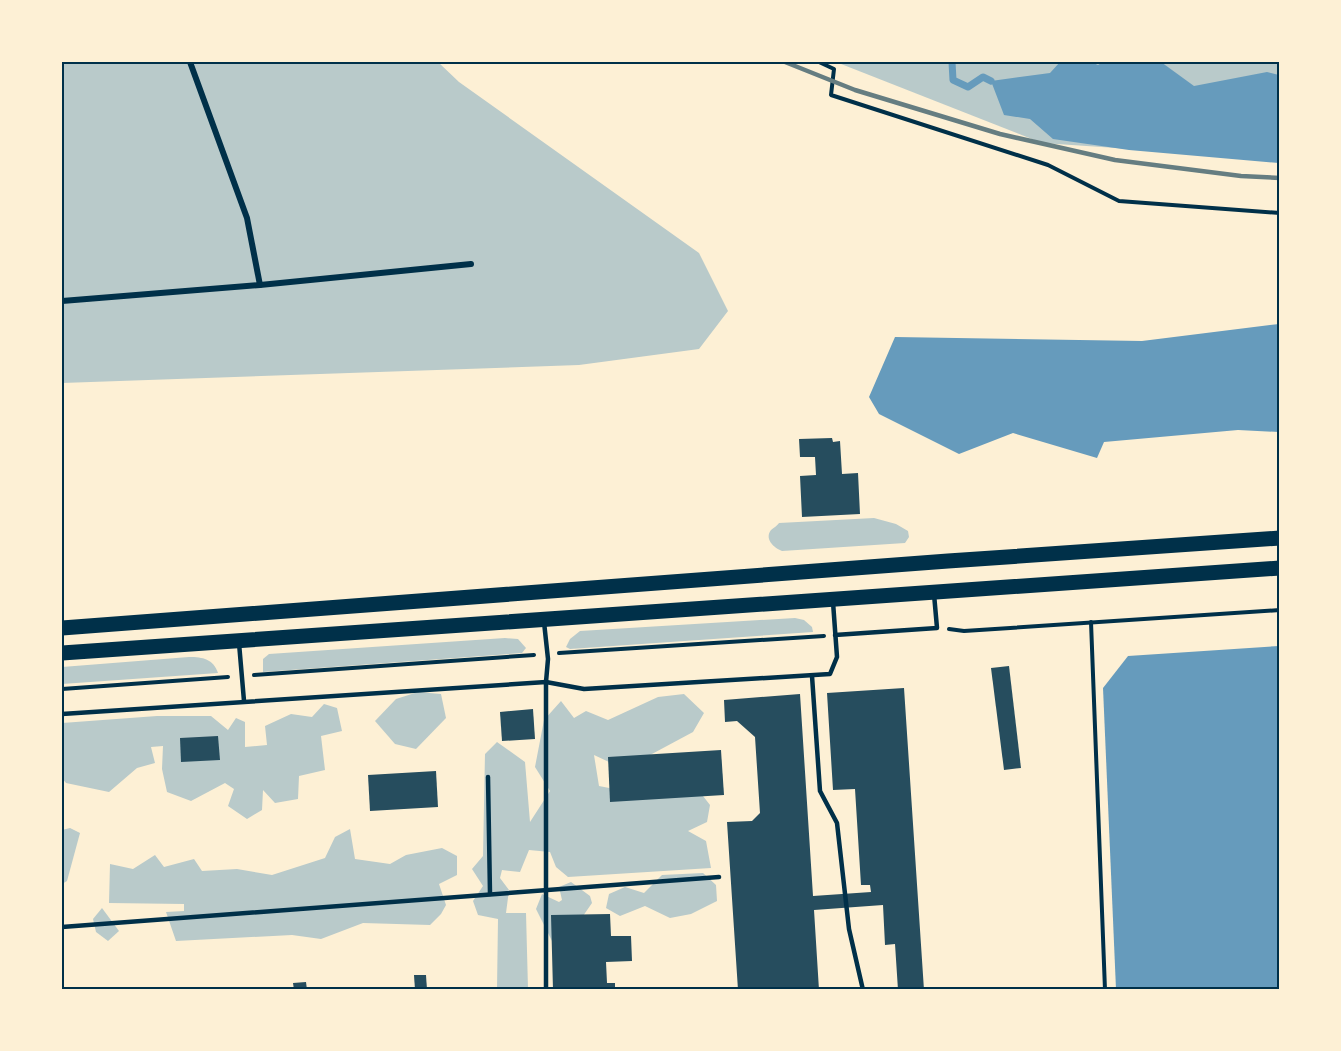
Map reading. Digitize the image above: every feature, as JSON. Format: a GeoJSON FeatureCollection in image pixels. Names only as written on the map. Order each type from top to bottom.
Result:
{"type":"FeatureCollection","features":[{"type":"Feature","properties":{"kind":"main road"},"geometry":{"type":"LineString","coordinates":[[62,628],[1280,538]]}},
{"type":"Feature","properties":{"kind":"main road"},"geometry":{"type":"LineString","coordinates":[[62,653],[1280,568]]}},
{"type":"Feature","properties":{"kind":"street"},"geometry":{"type":"LineString","coordinates":[[190,62],[247,218],[260,285]]}},
{"type":"Feature","properties":{"kind":"street"},"geometry":{"type":"LineString","coordinates":[[62,301],[260,285],[471,264]]}},
{"type":"Feature","properties":{"kind":"lane"},"geometry":{"type":"LineString","coordinates":[[835,635],[937,627],[934,592]]}},
{"type":"Feature","properties":{"kind":"lane"},"geometry":{"type":"LineString","coordinates":[[62,714],[546,682],[584,689],[830,674],[837,657],[833,599]]}},
{"type":"Feature","properties":{"kind":"lane"},"geometry":{"type":"LineString","coordinates":[[544,619],[547,654],[546,990]]}},
{"type":"Feature","properties":{"kind":"lane"},"geometry":{"type":"LineString","coordinates":[[238,640],[244,701]]}},
{"type":"Feature","properties":{"kind":"lane"},"geometry":{"type":"LineString","coordinates":[[812,676],[820,791],[837,823],[849,929],[863,990]]}},
{"type":"Feature","properties":{"kind":"lane"},"geometry":{"type":"LineString","coordinates":[[488,777],[490,894]]}},
{"type":"Feature","properties":{"kind":"lane"},"geometry":{"type":"LineString","coordinates":[[62,927],[719,877]]}},
{"type":"Feature","properties":{"kind":"path"},"geometry":{"type":"LineString","coordinates":[[819,62],[834,69],[831,95],[1048,165],[1119,201],[1280,213]]}},
{"type":"Feature","properties":{"kind":"path"},"geometry":{"type":"LineString","coordinates":[[937,627],[964,631],[1280,610]]}},
{"type":"Feature","properties":{"kind":"path"},"geometry":{"type":"LineString","coordinates":[[1090,622],[1105,990]]}},
{"type":"Feature","properties":{"kind":"path"},"geometry":{"type":"LineString","coordinates":[[62,689],[835,635]]}},
{"type":"Feature","properties":{"kind":"shaded area"},"geometry":{"type":"Polygon","coordinates":[[[62,62],[438,62],[459,82],[699,253],[728,311],[699,349],[579,365],[62,383],[62,62]]]}},
{"type":"Feature","properties":{"kind":"shaded area"},"geometry":{"type":"Polygon","coordinates":[[[836,62],[1279,62],[1279,159],[1042,143],[836,62]]]}},
{"type":"Feature","properties":{"kind":"shaded area"},"geometry":{"type":"Polygon","coordinates":[[[874,518],[896,524],[908,531],[909,537],[905,543],[782,551],[769,540],[769,533],[779,523],[874,518]]]}},
{"type":"Feature","properties":{"kind":"shaded area"},"geometry":{"type":"Polygon","coordinates":[[[795,618],[804,620],[812,627],[813,632],[570,649],[566,647],[570,639],[580,631],[795,618]]]}},
{"type":"Feature","properties":{"kind":"shaded area"},"geometry":{"type":"Polygon","coordinates":[[[518,639],[526,648],[522,653],[263,672],[263,659],[269,654],[518,639]]]}},
{"type":"Feature","properties":{"kind":"shaded area"},"geometry":{"type":"Polygon","coordinates":[[[189,657],[207,660],[218,673],[62,684],[62,667],[189,657]]]}},
{"type":"Feature","properties":{"kind":"shaded area"},"geometry":{"type":"Polygon","coordinates":[[[418,692],[441,694],[446,718],[416,749],[395,744],[375,721],[396,699],[418,692]]]}},
{"type":"Feature","properties":{"kind":"shaded area"},"geometry":{"type":"Polygon","coordinates":[[[684,694],[704,713],[693,732],[624,769],[594,755],[599,786],[645,795],[696,787],[710,805],[707,822],[688,831],[706,841],[711,868],[568,877],[556,867],[550,852],[529,850],[520,872],[502,870],[500,878],[509,890],[506,913],[526,913],[528,989],[497,989],[498,919],[478,915],[473,901],[483,886],[472,869],[483,856],[485,754],[497,742],[525,762],[530,822],[550,791],[535,767],[544,720],[561,701],[574,718],[586,711],[608,720],[658,697],[684,694]]]}},
{"type":"Feature","properties":{"kind":"shaded area"},"geometry":{"type":"Polygon","coordinates":[[[324,704],[337,708],[342,731],[321,736],[325,770],[299,776],[298,799],[275,803],[263,790],[262,810],[247,819],[228,806],[234,789],[225,783],[191,801],[167,792],[162,769],[163,746],[151,747],[155,763],[137,768],[109,792],[66,783],[62,778],[62,723],[157,716],[211,716],[228,730],[236,718],[245,722],[245,747],[267,745],[265,726],[291,714],[312,717],[324,704]]]}},
{"type":"Feature","properties":{"kind":"shaded area"},"geometry":{"type":"Polygon","coordinates":[[[70,828],[80,833],[67,881],[62,884],[62,830],[70,828]]]}},
{"type":"Feature","properties":{"kind":"shaded area"},"geometry":{"type":"Polygon","coordinates":[[[350,829],[355,859],[390,864],[406,855],[442,848],[457,856],[457,875],[439,884],[446,905],[430,925],[363,923],[321,939],[292,935],[176,941],[166,912],[184,911],[184,904],[109,903],[110,864],[133,869],[155,855],[164,867],[194,859],[202,871],[237,869],[272,875],[325,858],[335,837],[350,829]]]}},
{"type":"Feature","properties":{"kind":"shaded area"},"geometry":{"type":"Polygon","coordinates":[[[703,873],[716,885],[717,901],[691,914],[670,918],[645,906],[620,916],[606,908],[609,894],[625,887],[644,893],[662,875],[703,873]]]}},
{"type":"Feature","properties":{"kind":"shaded area"},"geometry":{"type":"Polygon","coordinates":[[[571,882],[590,896],[592,903],[583,916],[552,941],[536,909],[542,894],[559,902],[562,900],[559,887],[571,882]]]}},
{"type":"Feature","properties":{"kind":"shaded area"},"geometry":{"type":"Polygon","coordinates":[[[102,908],[119,931],[108,941],[96,932],[93,919],[102,908]]]}},
{"type":"Feature","properties":{"kind":"water"},"geometry":{"type":"Polygon","coordinates":[[[1060,62],[1091,62],[1098,65],[1103,62],[1161,62],[1194,86],[1267,72],[1279,75],[1279,163],[1129,150],[1053,139],[1030,119],[1004,115],[991,81],[1050,73],[1060,62]]]}},
{"type":"Feature","properties":{"kind":"water"},"geometry":{"type":"Polygon","coordinates":[[[1279,324],[1279,432],[1238,430],[1104,442],[1097,458],[1013,433],[959,454],[879,414],[869,397],[895,337],[1142,341],[1279,324]]]}},
{"type":"Feature","properties":{"kind":"water"},"geometry":{"type":"Polygon","coordinates":[[[1279,646],[1279,989],[1116,989],[1103,688],[1128,656],[1279,646]]]}},
{"type":"Feature","properties":{"kind":"building"},"geometry":{"type":"Polygon","coordinates":[[[832,438],[833,442],[840,441],[842,474],[858,473],[860,514],[802,517],[800,476],[816,475],[815,457],[800,457],[799,439],[832,438]]]}},
{"type":"Feature","properties":{"kind":"building"},"geometry":{"type":"Polygon","coordinates":[[[1009,666],[1021,768],[1004,770],[991,668],[1009,666]]]}},
{"type":"Feature","properties":{"kind":"building"},"geometry":{"type":"Polygon","coordinates":[[[904,688],[924,990],[898,990],[895,944],[885,945],[883,905],[814,910],[819,990],[738,990],[727,822],[752,821],[760,813],[755,737],[737,721],[725,722],[724,700],[800,694],[813,896],[871,892],[870,885],[861,885],[855,789],[833,790],[827,693],[904,688]]]}},
{"type":"Feature","properties":{"kind":"building"},"geometry":{"type":"Polygon","coordinates":[[[533,709],[535,739],[502,741],[500,712],[533,709]]]}},
{"type":"Feature","properties":{"kind":"building"},"geometry":{"type":"Polygon","coordinates":[[[218,736],[220,760],[181,762],[180,738],[218,736]]]}},
{"type":"Feature","properties":{"kind":"building"},"geometry":{"type":"Polygon","coordinates":[[[721,750],[724,795],[610,802],[608,757],[721,750]]]}},
{"type":"Feature","properties":{"kind":"building"},"geometry":{"type":"Polygon","coordinates":[[[436,771],[438,807],[370,811],[368,775],[436,771]]]}},
{"type":"Feature","properties":{"kind":"building"},"geometry":{"type":"Polygon","coordinates":[[[610,914],[611,936],[631,936],[632,961],[606,962],[607,983],[615,983],[615,990],[553,990],[551,915],[610,914]]]}},
{"type":"Feature","properties":{"kind":"building"},"geometry":{"type":"Polygon","coordinates":[[[414,975],[426,975],[427,990],[415,990],[414,975]]]}},
{"type":"Feature","properties":{"kind":"building"},"geometry":{"type":"Polygon","coordinates":[[[306,982],[307,990],[294,990],[293,983],[306,982]]]}},
{"type":"Feature","properties":{"kind":"waterway"},"geometry":{"type":"LineString","coordinates":[[952,62],[953,80],[968,87],[983,77],[991,81]]}},
{"type":"Feature","properties":{"kind":"railway"},"geometry":{"type":"LineString","coordinates":[[785,62],[855,90],[1000,134],[1115,160],[1241,176],[1280,178]]}}]}
